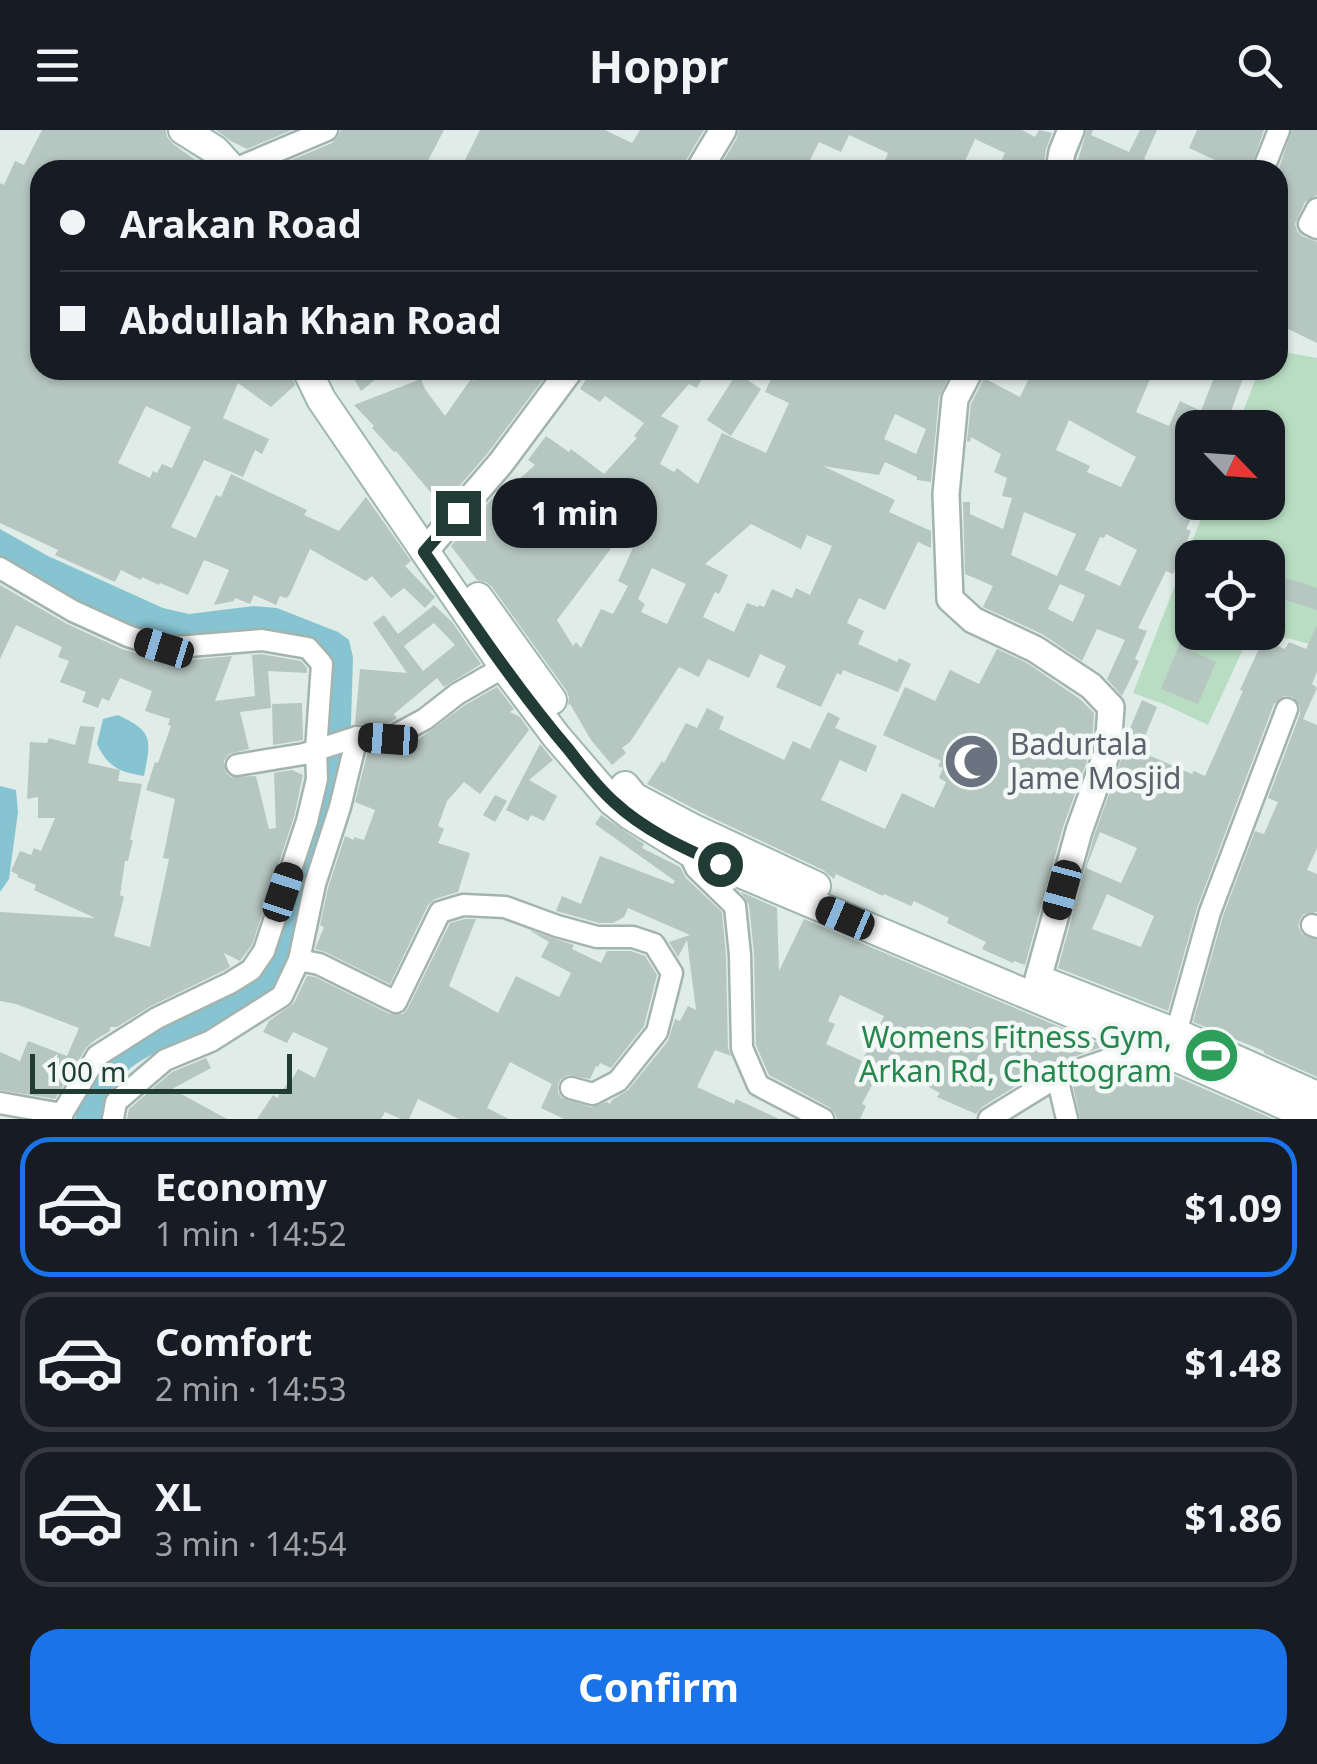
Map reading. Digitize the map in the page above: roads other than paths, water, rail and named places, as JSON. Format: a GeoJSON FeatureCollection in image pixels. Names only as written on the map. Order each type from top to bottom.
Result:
{"type":"FeatureCollection","features":[{"type":"Feature","properties":{"kind":"main road"},"geometry":{"type":"LineString","coordinates":[[183,130],[228,160]]}},
{"type":"Feature","properties":{"kind":"main road"},"geometry":{"type":"LineString","coordinates":[[196,130],[215,142],[232,160]]}},
{"type":"Feature","properties":{"kind":"main road"},"geometry":{"type":"LineString","coordinates":[[311,380],[321,399],[430,545],[564,716],[634,798],[810,884],[1176,1033],[1317,1096]]}},
{"type":"Feature","properties":{"kind":"main road"},"geometry":{"type":"LineString","coordinates":[[325,380],[504,668],[612,801],[640,822],[688,850],[1316,1119]]}},
{"type":"Feature","properties":{"kind":"street"},"geometry":{"type":"LineString","coordinates":[[260,160],[327,130]]}},
{"type":"Feature","properties":{"kind":"street"},"geometry":{"type":"LineString","coordinates":[[706,160],[723,130]]}},
{"type":"Feature","properties":{"kind":"street"},"geometry":{"type":"LineString","coordinates":[[1060,160],[1072,130]]}},
{"type":"Feature","properties":{"kind":"street"},"geometry":{"type":"LineString","coordinates":[[1268,160],[1278,130]]}},
{"type":"Feature","properties":{"kind":"street"},"geometry":{"type":"LineString","coordinates":[[1317,209],[1309,224],[1317,228]]}},
{"type":"Feature","properties":{"kind":"street"},"geometry":{"type":"LineString","coordinates":[[430,545],[500,464],[563,380]]}},
{"type":"Feature","properties":{"kind":"street"},"geometry":{"type":"LineString","coordinates":[[965,380],[956,399],[946,494],[950,599],[972,620],[1035,649],[1091,686],[1111,707],[1108,750],[1079,832],[1038,979]]}},
{"type":"Feature","properties":{"kind":"street"},"geometry":{"type":"LineString","coordinates":[[0,568],[72,612],[164,648],[262,640],[308,648],[322,664],[317,778],[307,821],[256,966],[96,1056],[62,1117],[0,1102]]}},
{"type":"Feature","properties":{"kind":"street"},"geometry":{"type":"LineString","coordinates":[[238,764],[318,749],[356,737],[388,739],[504,668]]}},
{"type":"Feature","properties":{"kind":"street"},"geometry":{"type":"LineString","coordinates":[[1176,1033],[1210,912],[1287,708]]}},
{"type":"Feature","properties":{"kind":"street"},"geometry":{"type":"LineString","coordinates":[[113,1119],[116,1102],[165,1060],[211,1042],[282,996],[300,960],[315,884],[340,808],[356,737]]}},
{"type":"Feature","properties":{"kind":"street"},"geometry":{"type":"LineString","coordinates":[[688,850],[696,868],[735,906],[742,1048],[758,1085],[822,1119]]}},
{"type":"Feature","properties":{"kind":"street"},"geometry":{"type":"LineString","coordinates":[[300,960],[319,964],[396,1002],[440,912],[463,905],[504,907],[597,937],[634,937],[654,944],[672,974],[657,1032],[618,1080],[593,1094],[571,1088]]}},
{"type":"Feature","properties":{"kind":"street"},"geometry":{"type":"LineString","coordinates":[[989,1119],[1058,1077],[1113,1058],[1185,1061]]}},
{"type":"Feature","properties":{"kind":"street"},"geometry":{"type":"LineString","coordinates":[[1058,1077],[1067,1119]]}},
{"type":"Feature","properties":{"kind":"water"},"geometry":{"type":"Polygon","coordinates":[[[0,529],[48,556],[163,608],[189,614],[254,606],[277,608],[338,632],[349,640],[353,657],[351,723],[345,762],[283,984],[218,1027],[132,1067],[119,1080],[101,1119],[75,1119],[79,1102],[108,1053],[252,974],[313,811],[324,656],[159,637],[42,585],[0,561],[0,529]]]}},
{"type":"Feature","properties":{"kind":"water"},"geometry":{"type":"Polygon","coordinates":[[[118,715],[138,726],[147,738],[144,776],[115,767],[97,744],[103,719],[118,715]]]}},
{"type":"Feature","properties":{"kind":"water"},"geometry":{"type":"Polygon","coordinates":[[[0,786],[16,790],[18,812],[9,879],[0,892],[0,786]]]}},
{"type":"Feature","properties":{"kind":"place","name":"Badurtala Jame Mosjid"},"geometry":{"type":"Point","coordinates":[971,762]}},
{"type":"Feature","properties":{"kind":"place","name":"Womens Fitness Gym, Arkan Rd, Chattogram"},"geometry":{"type":"Point","coordinates":[1211,1055]}}]}
